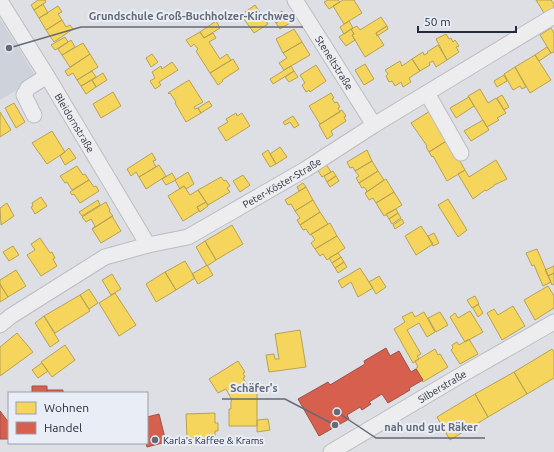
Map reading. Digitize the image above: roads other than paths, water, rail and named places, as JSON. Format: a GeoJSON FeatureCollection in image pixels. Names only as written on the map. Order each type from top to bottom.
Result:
{"type":"FeatureCollection","features":[{"type":"Feature","properties":{"kind":"street","name":"Steneltstraße"},"geometry":{"type":"LineString","coordinates":[[295,0],[374,125]]}},
{"type":"Feature","properties":{"kind":"street","name":"Bleidornstraße"},"geometry":{"type":"LineString","coordinates":[[0,1],[47,76],[148,245]]}},
{"type":"Feature","properties":{"kind":"street","name":"Peter-Köster-Straße"},"geometry":{"type":"LineString","coordinates":[[0,325],[11,316],[105,257],[148,245],[188,237],[306,169],[374,125],[554,16]]}},
{"type":"Feature","properties":{"kind":"street"},"geometry":{"type":"LineString","coordinates":[[34,115],[24,95],[28,88],[47,76]]}},
{"type":"Feature","properties":{"kind":"street"},"geometry":{"type":"LineString","coordinates":[[427,93],[461,153]]}},
{"type":"Feature","properties":{"kind":"street","name":"Silberstraße"},"geometry":{"type":"LineString","coordinates":[[331,452],[554,322]]}},
{"type":"Feature","properties":{"kind":"place","name":"Grundschule Groß-Buchholzer-Kirchweg"},"geometry":{"type":"Point","coordinates":[9,48]}},
{"type":"Feature","properties":{"kind":"place","name":"nah und gut Räker"},"geometry":{"type":"Point","coordinates":[337,412]}},
{"type":"Feature","properties":{"kind":"place","name":"Schäfer's"},"geometry":{"type":"Point","coordinates":[335,425]}},
{"type":"Feature","properties":{"kind":"place","name":"Karla's Kaffee & Krams"},"geometry":{"type":"Point","coordinates":[155,440]}}]}
